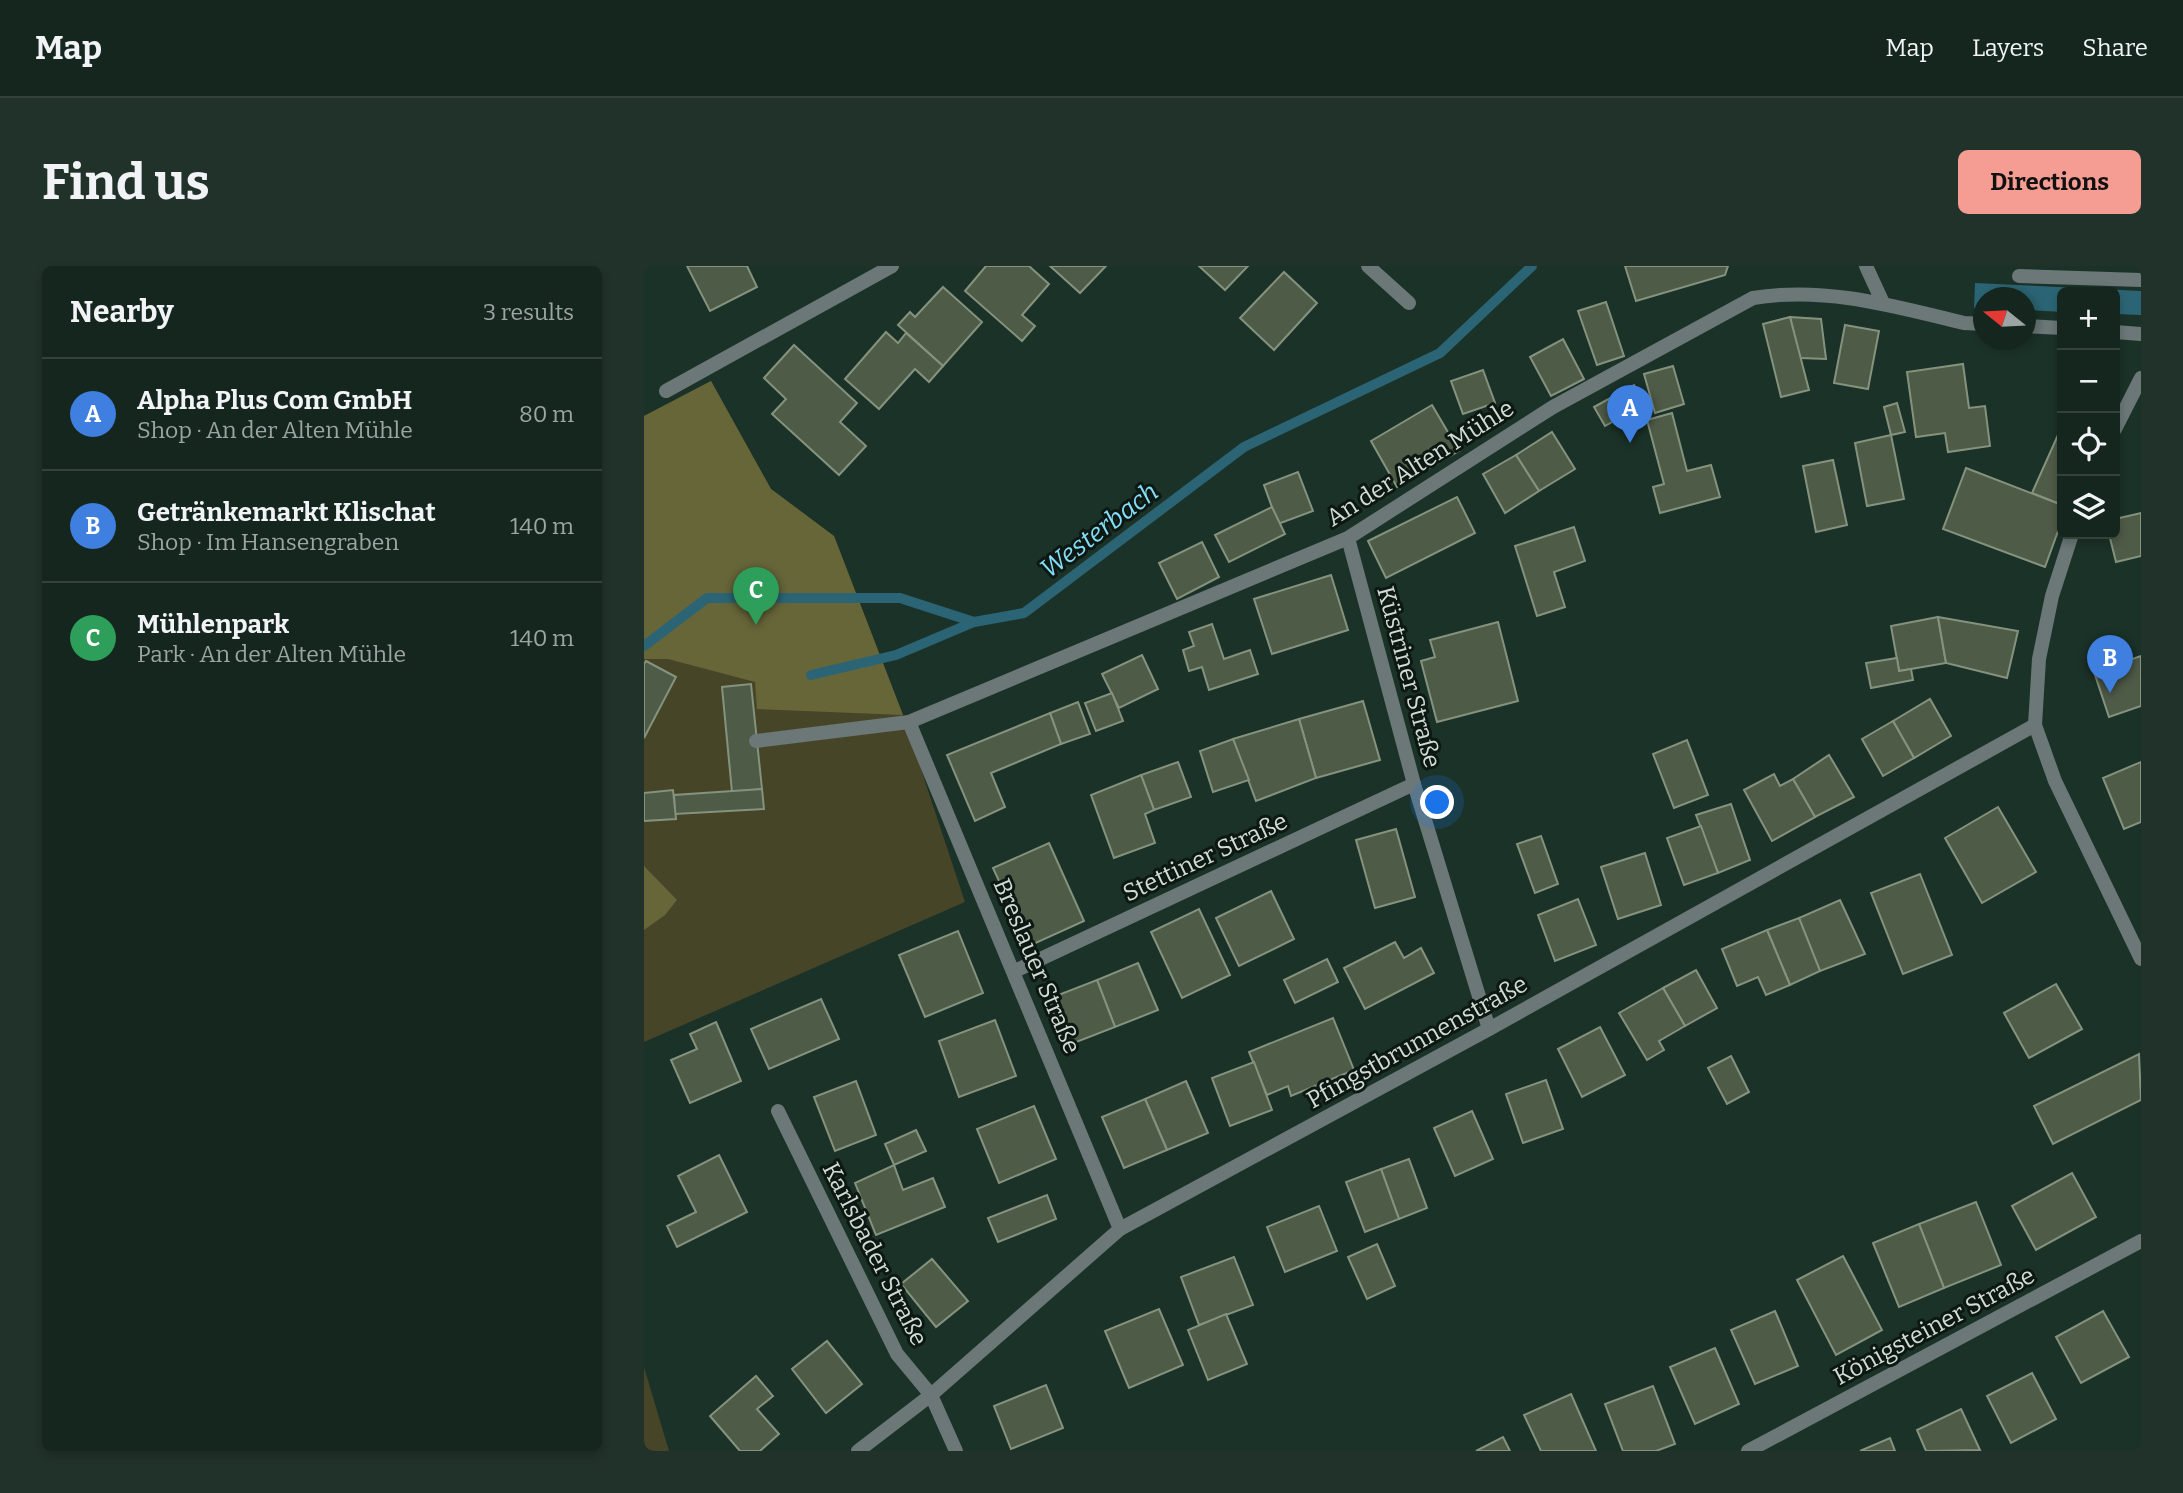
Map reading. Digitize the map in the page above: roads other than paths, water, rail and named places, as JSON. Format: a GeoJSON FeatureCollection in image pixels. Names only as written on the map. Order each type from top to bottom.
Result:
{"type":"FeatureCollection","features":[{"type":"Feature","properties":{"kind":"street"},"geometry":{"type":"LineString","coordinates":[[666,391],[892,266]]}},
{"type":"Feature","properties":{"kind":"street"},"geometry":{"type":"LineString","coordinates":[[1368,266],[1409,303]]}},
{"type":"Feature","properties":{"kind":"street"},"geometry":{"type":"LineString","coordinates":[[1867,269],[1883,303]]}},
{"type":"Feature","properties":{"kind":"street"},"geometry":{"type":"LineString","coordinates":[[2019,276],[2141,280]]}},
{"type":"Feature","properties":{"kind":"street","name":"An der Alten Mühle"},"geometry":{"type":"LineString","coordinates":[[756,741],[909,722],[1348,538],[1553,407],[1752,298],[1786,292],[1842,296],[1973,323]]}},
{"type":"Feature","properties":{"kind":"street"},"geometry":{"type":"LineString","coordinates":[[2036,327],[2057,328]]}},
{"type":"Feature","properties":{"kind":"street"},"geometry":{"type":"LineString","coordinates":[[2120,332],[2141,334]]}},
{"type":"Feature","properties":{"kind":"street"},"geometry":{"type":"LineString","coordinates":[[2120,419],[2141,378]]}},
{"type":"Feature","properties":{"kind":"street","name":"Küstriner Straße"},"geometry":{"type":"LineString","coordinates":[[1348,538],[1414,784],[1489,1030]]}},
{"type":"Feature","properties":{"kind":"street"},"geometry":{"type":"LineString","coordinates":[[2070,539],[2052,596],[2039,659],[2035,725],[2055,781],[2141,959]]}},
{"type":"Feature","properties":{"kind":"street","name":"Breslauer Straße"},"geometry":{"type":"LineString","coordinates":[[909,722],[1015,971],[1120,1229]]}},
{"type":"Feature","properties":{"kind":"street","name":"Pfingstbrunnenstraße"},"geometry":{"type":"LineString","coordinates":[[858,1451],[931,1395],[1120,1229],[1489,1030],[2035,725]]}},
{"type":"Feature","properties":{"kind":"street","name":"Stettiner Straße"},"geometry":{"type":"LineString","coordinates":[[1015,971],[1414,784]]}},
{"type":"Feature","properties":{"kind":"street","name":"Karlsbader Straße"},"geometry":{"type":"LineString","coordinates":[[778,1111],[898,1354],[931,1395],[956,1451]]}},
{"type":"Feature","properties":{"kind":"street","name":"Königsteiner Straße"},"geometry":{"type":"LineString","coordinates":[[1748,1451],[2141,1241]]}},
{"type":"Feature","properties":{"kind":"water"},"geometry":{"type":"Polygon","coordinates":[[[1975,283],[2058,287],[2057,312],[2036,311],[2036,287],[1975,287],[1975,283]]]}},
{"type":"Feature","properties":{"kind":"water"},"geometry":{"type":"Polygon","coordinates":[[[2120,290],[2141,291],[2141,315],[2120,314],[2120,290]]]}},
{"type":"Feature","properties":{"kind":"waterway","name":"Westerbach"},"geometry":{"type":"LineString","coordinates":[[644,646],[707,598],[900,598],[974,622],[1024,613],[1244,447],[1440,353],[1532,266]]}},
{"type":"Feature","properties":{"kind":"waterway"},"geometry":{"type":"LineString","coordinates":[[811,675],[896,655],[974,622]]}},
{"type":"Feature","properties":{"kind":"place","name":"Alpha Plus Com GmbH"},"geometry":{"type":"Point","coordinates":[1630,443]}},
{"type":"Feature","properties":{"kind":"place","name":"Mühlenpark"},"geometry":{"type":"Point","coordinates":[756,625]}},
{"type":"Feature","properties":{"kind":"place","name":"Getränkemarkt Klischat"},"geometry":{"type":"Point","coordinates":[2110,693]}}]}
